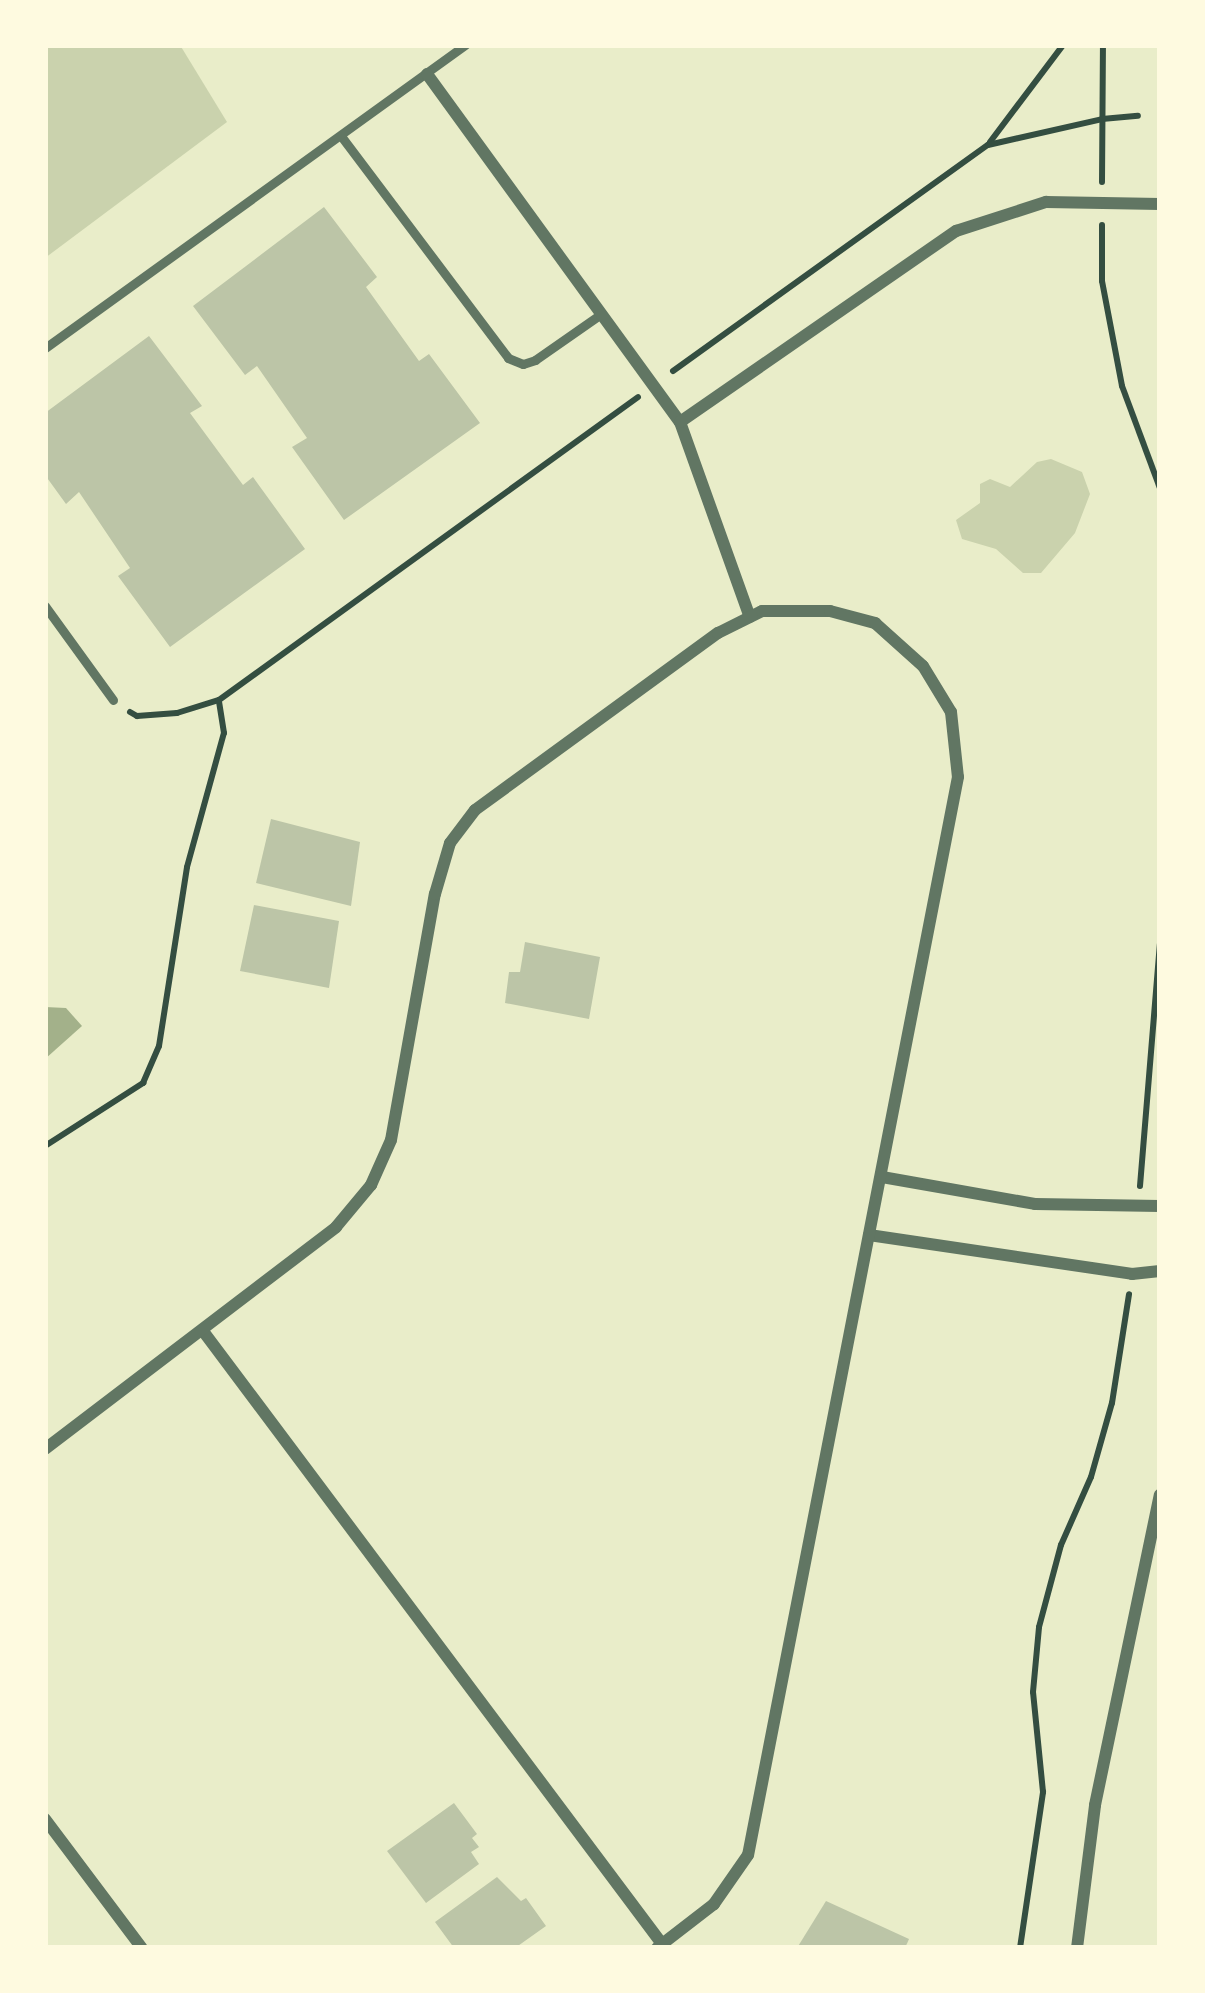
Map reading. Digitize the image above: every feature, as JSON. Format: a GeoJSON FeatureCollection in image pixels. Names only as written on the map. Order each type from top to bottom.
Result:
{"type":"FeatureCollection","features":[{"type":"Feature","properties":{"kind":"street"},"geometry":{"type":"LineString","coordinates":[[427,74],[680,422],[750,617]]}},
{"type":"Feature","properties":{"kind":"street"},"geometry":{"type":"LineString","coordinates":[[680,422],[956,231],[1046,202],[1160,205]]}},
{"type":"Feature","properties":{"kind":"street"},"geometry":{"type":"LineString","coordinates":[[45,1449],[335,1227],[371,1185],[391,1140],[434,894],[450,843],[475,809],[718,633],[763,610],[830,611],[875,623],[923,666],[951,712],[958,777],[748,1855],[714,1904],[659,1946],[203,1331]]}},
{"type":"Feature","properties":{"kind":"street"},"geometry":{"type":"LineString","coordinates":[[882,1177],[1035,1204],[1160,1205]]}},
{"type":"Feature","properties":{"kind":"street"},"geometry":{"type":"LineString","coordinates":[[869,1235],[1132,1274],[1160,1271]]}},
{"type":"Feature","properties":{"kind":"street"},"geometry":{"type":"LineString","coordinates":[[1077,1948],[1095,1805],[1160,1495]]}},
{"type":"Feature","properties":{"kind":"street"},"geometry":{"type":"LineString","coordinates":[[45,1820],[142,1948]]}},
{"type":"Feature","properties":{"kind":"lane"},"geometry":{"type":"LineString","coordinates":[[45,347],[465,45]]}},
{"type":"Feature","properties":{"kind":"lane"},"geometry":{"type":"LineString","coordinates":[[341,136],[508,358],[523,364],[535,360],[601,314]]}},
{"type":"Feature","properties":{"kind":"lane"},"geometry":{"type":"LineString","coordinates":[[45,606],[113,700]]}},
{"type":"Feature","properties":{"kind":"path"},"geometry":{"type":"LineString","coordinates":[[666,376],[988,145],[1064,45]]}},
{"type":"Feature","properties":{"kind":"path"},"geometry":{"type":"LineString","coordinates":[[1102,45],[1102,180]]}},
{"type":"Feature","properties":{"kind":"path"},"geometry":{"type":"LineString","coordinates":[[988,145],[1102,118],[1138,116]]}},
{"type":"Feature","properties":{"kind":"path"},"geometry":{"type":"LineString","coordinates":[[1102,231],[1102,280],[1122,386],[1160,488]]}},
{"type":"Feature","properties":{"kind":"path"},"geometry":{"type":"LineString","coordinates":[[113,700],[137,716],[177,713],[219,700],[625,406]]}},
{"type":"Feature","properties":{"kind":"path"},"geometry":{"type":"LineString","coordinates":[[45,1146],[143,1083],[159,1046],[187,867],[224,734],[219,700]]}},
{"type":"Feature","properties":{"kind":"path"},"geometry":{"type":"LineString","coordinates":[[1138,1204],[1160,944]]}},
{"type":"Feature","properties":{"kind":"path"},"geometry":{"type":"LineString","coordinates":[[1020,1948],[1043,1792],[1033,1693],[1040,1628],[1061,1545],[1091,1477],[1112,1403],[1132,1274]]}},
{"type":"Feature","properties":{"kind":"shaded area"},"geometry":{"type":"Polygon","coordinates":[[[45,45],[180,45],[227,122],[45,258],[45,45]]]}},
{"type":"Feature","properties":{"kind":"shaded area"},"geometry":{"type":"Polygon","coordinates":[[[1051,459],[1082,472],[1090,494],[1075,533],[1041,573],[1023,573],[996,549],[962,539],[956,520],[980,503],[980,484],[990,479],[1010,487],[1037,462],[1051,459]]]}},
{"type":"Feature","properties":{"kind":"shaded area"},"geometry":{"type":"Polygon","coordinates":[[[45,1007],[66,1008],[82,1026],[45,1059],[45,1007]]]}},
{"type":"Feature","properties":{"kind":"building"},"geometry":{"type":"Polygon","coordinates":[[[324,207],[377,277],[366,287],[419,361],[429,354],[480,423],[344,520],[292,447],[307,438],[257,366],[245,375],[193,306],[324,207]]]}},
{"type":"Feature","properties":{"kind":"building"},"geometry":{"type":"Polygon","coordinates":[[[149,336],[202,406],[190,413],[243,485],[253,477],[305,549],[170,647],[118,576],[130,568],[79,492],[66,504],[45,475],[45,413],[149,336]]]}},
{"type":"Feature","properties":{"kind":"building"},"geometry":{"type":"Polygon","coordinates":[[[271,819],[360,842],[351,906],[256,883],[271,819]]]}},
{"type":"Feature","properties":{"kind":"building"},"geometry":{"type":"Polygon","coordinates":[[[254,905],[339,921],[329,988],[240,971],[254,905]]]}},
{"type":"Feature","properties":{"kind":"building"},"geometry":{"type":"Polygon","coordinates":[[[525,942],[600,957],[589,1019],[505,1003],[509,972],[520,972],[525,942]]]}},
{"type":"Feature","properties":{"kind":"building"},"geometry":{"type":"Polygon","coordinates":[[[454,1803],[477,1834],[472,1838],[479,1847],[471,1852],[479,1864],[426,1903],[387,1851],[454,1803]]]}},
{"type":"Feature","properties":{"kind":"building"},"geometry":{"type":"Polygon","coordinates":[[[497,1877],[521,1901],[526,1898],[546,1926],[515,1948],[454,1948],[435,1922],[497,1877]]]}},
{"type":"Feature","properties":{"kind":"building"},"geometry":{"type":"Polygon","coordinates":[[[826,1901],[909,1939],[905,1948],[797,1948],[826,1901]]]}}]}
